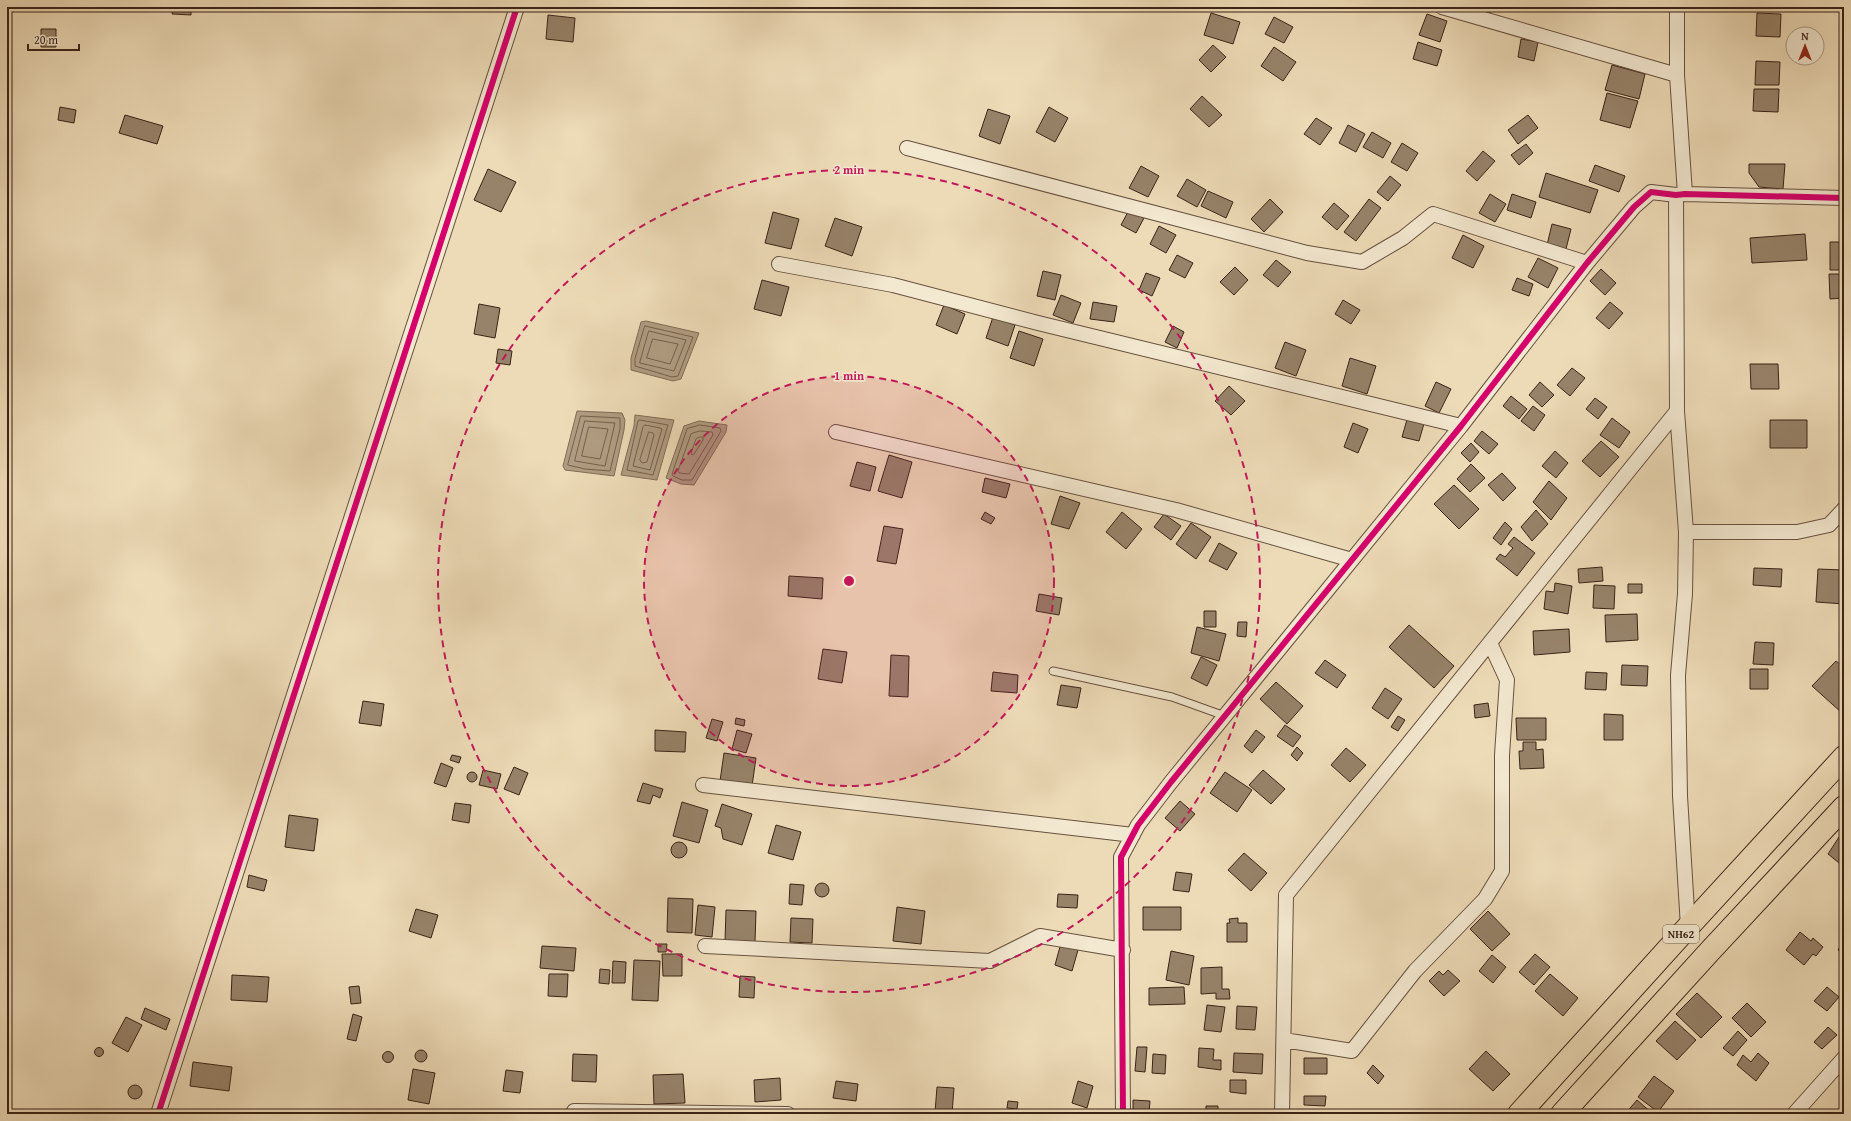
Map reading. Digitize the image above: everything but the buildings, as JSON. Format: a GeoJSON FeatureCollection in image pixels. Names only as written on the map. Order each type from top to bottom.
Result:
{"type":"FeatureCollection","features":[{"type":"Feature","properties":{"kind":"main road","name":"NH62"},"geometry":{"type":"LineString","coordinates":[[1519,1114],[1844,757]]}},
{"type":"Feature","properties":{"kind":"main road","name":"NH62"},"geometry":{"type":"LineString","coordinates":[[1562,1114],[1710,951],[1844,807]]}},
{"type":"Feature","properties":{"kind":"street"},"geometry":{"type":"LineString","coordinates":[[158,1114],[517,7]]}},
{"type":"Feature","properties":{"kind":"street"},"geometry":{"type":"LineString","coordinates":[[1442,7],[1677,75]]}},
{"type":"Feature","properties":{"kind":"street"},"geometry":{"type":"LineString","coordinates":[[1677,7],[1677,75],[1681,194],[1678,411],[1686,532],[1685,594],[1678,675],[1680,796],[1688,927]]}},
{"type":"Feature","properties":{"kind":"street"},"geometry":{"type":"LineString","coordinates":[[907,148],[1307,253],[1362,262],[1403,238],[1433,214],[1587,263]]}},
{"type":"Feature","properties":{"kind":"street"},"geometry":{"type":"LineString","coordinates":[[1123,1114],[1123,950],[1121,857],[1138,825],[1460,426],[1587,263],[1634,207],[1651,192],[1844,198]]}},
{"type":"Feature","properties":{"kind":"street"},"geometry":{"type":"LineString","coordinates":[[779,264],[893,285],[1038,323],[1460,426]]}},
{"type":"Feature","properties":{"kind":"street"},"geometry":{"type":"LineString","coordinates":[[1282,1114],[1286,895],[1678,411]]}},
{"type":"Feature","properties":{"kind":"street"},"geometry":{"type":"LineString","coordinates":[[836,432],[1176,510],[1352,560]]}},
{"type":"Feature","properties":{"kind":"street"},"geometry":{"type":"LineString","coordinates":[[1686,532],[1797,532],[1829,525],[1844,509]]}},
{"type":"Feature","properties":{"kind":"street"},"geometry":{"type":"LineString","coordinates":[[1284,1040],[1352,1051],[1414,971],[1485,900],[1502,871],[1502,755],[1507,680],[1490,643]]}},
{"type":"Feature","properties":{"kind":"street"},"geometry":{"type":"LineString","coordinates":[[703,785],[1133,835]]}},
{"type":"Feature","properties":{"kind":"street"},"geometry":{"type":"LineString","coordinates":[[705,946],[990,961],[1040,936],[1123,950]]}},
{"type":"Feature","properties":{"kind":"street"},"geometry":{"type":"LineString","coordinates":[[1794,1114],[1844,1058]]}},
{"type":"Feature","properties":{"kind":"street"},"geometry":{"type":"LineString","coordinates":[[574,1111],[788,1114]]}},
{"type":"Feature","properties":{"kind":"lane"},"geometry":{"type":"LineString","coordinates":[[1053,671],[1172,697],[1225,716]]}},
{"type":"Feature","properties":{"kind":"water"},"geometry":{"type":"Polygon","coordinates":[[[646,321],[699,333],[681,379],[673,381],[631,370],[631,358],[641,322],[646,321]]]}},
{"type":"Feature","properties":{"kind":"water"},"geometry":{"type":"Polygon","coordinates":[[[577,411],[622,413],[625,420],[624,430],[614,476],[565,470],[563,466],[577,411]]]}},
{"type":"Feature","properties":{"kind":"water"},"geometry":{"type":"Polygon","coordinates":[[[635,415],[674,420],[657,480],[621,475],[634,426],[635,415]]]}},
{"type":"Feature","properties":{"kind":"water"},"geometry":{"type":"Polygon","coordinates":[[[699,421],[727,425],[726,432],[694,485],[681,484],[666,478],[684,426],[699,421]]]}},
{"type":"Feature","properties":{"kind":"cycle path"},"geometry":{"type":"LineString","coordinates":[[158,1114],[517,7]]}},
{"type":"Feature","properties":{"kind":"cycle path"},"geometry":{"type":"LineString","coordinates":[[1123,1114],[1121,857],[1138,825],[1171,782],[1461,426],[1587,263],[1634,207],[1651,192],[1676,195],[1844,198]]}}]}
